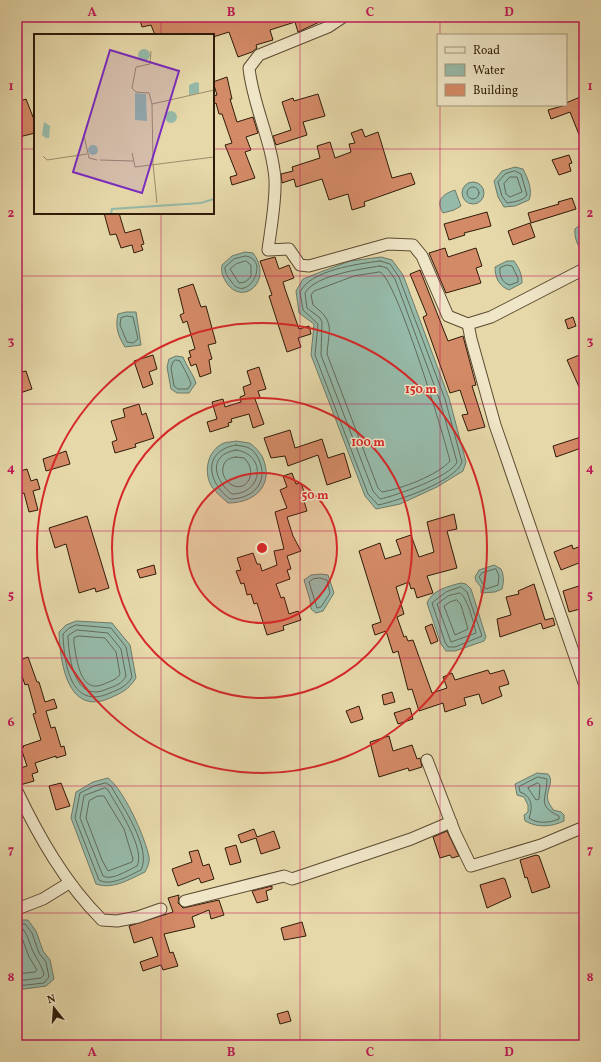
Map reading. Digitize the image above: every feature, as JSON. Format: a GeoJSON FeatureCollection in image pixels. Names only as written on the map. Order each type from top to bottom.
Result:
{"type":"FeatureCollection","features":[{"type":"Feature","properties":{"kind":"street"},"geometry":{"type":"LineString","coordinates":[[343,17],[328,27],[260,55],[249,68],[251,87],[270,148],[275,179],[268,250],[289,249],[300,265],[309,266],[388,244],[413,245],[422,256],[448,316],[468,324],[491,317],[584,269]]}},
{"type":"Feature","properties":{"kind":"street"},"geometry":{"type":"LineString","coordinates":[[468,324],[495,426],[584,683]]}},
{"type":"Feature","properties":{"kind":"street"},"geometry":{"type":"LineString","coordinates":[[427,760],[451,822],[471,866],[541,845],[584,827]]}},
{"type":"Feature","properties":{"kind":"street"},"geometry":{"type":"LineString","coordinates":[[17,791],[39,836],[69,883],[102,920],[117,921],[138,917],[161,909]]}},
{"type":"Feature","properties":{"kind":"street"},"geometry":{"type":"LineString","coordinates":[[185,901],[284,876],[292,878],[411,839],[451,822]]}},
{"type":"Feature","properties":{"kind":"street"},"geometry":{"type":"LineString","coordinates":[[17,909],[42,898],[69,883]]}},
{"type":"Feature","properties":{"kind":"water"},"geometry":{"type":"Polygon","coordinates":[[[515,167],[523,169],[527,177],[530,192],[529,200],[515,206],[504,207],[498,197],[494,181],[502,171],[515,167]]]}},
{"type":"Feature","properties":{"kind":"water"},"geometry":{"type":"Polygon","coordinates":[[[473,182],[477,183],[483,189],[483,197],[477,203],[473,204],[469,203],[463,197],[462,193],[463,189],[469,183],[473,182]]]}},
{"type":"Feature","properties":{"kind":"water"},"geometry":{"type":"Polygon","coordinates":[[[455,190],[461,206],[443,213],[440,201],[447,193],[455,190]]]}},
{"type":"Feature","properties":{"kind":"water"},"geometry":{"type":"Polygon","coordinates":[[[584,221],[584,253],[577,242],[575,229],[584,221]]]}},
{"type":"Feature","properties":{"kind":"water"},"geometry":{"type":"Polygon","coordinates":[[[245,252],[253,253],[259,263],[260,273],[258,281],[254,287],[248,291],[240,292],[233,289],[226,282],[222,274],[222,265],[232,256],[245,252]]]}},
{"type":"Feature","properties":{"kind":"water"},"geometry":{"type":"Polygon","coordinates":[[[381,257],[392,260],[403,275],[449,398],[466,462],[463,471],[437,487],[400,504],[376,509],[365,496],[311,355],[314,324],[299,313],[296,291],[303,279],[323,271],[350,261],[381,257]]]}},
{"type":"Feature","properties":{"kind":"water"},"geometry":{"type":"Polygon","coordinates":[[[507,261],[514,261],[520,271],[522,280],[522,283],[509,290],[500,284],[495,271],[495,267],[507,261]]]}},
{"type":"Feature","properties":{"kind":"water"},"geometry":{"type":"Polygon","coordinates":[[[136,312],[141,345],[125,347],[121,339],[117,327],[117,319],[118,314],[136,312]]]}},
{"type":"Feature","properties":{"kind":"water"},"geometry":{"type":"Polygon","coordinates":[[[176,356],[183,357],[194,377],[196,383],[189,393],[177,393],[171,389],[167,367],[169,359],[176,356]]]}},
{"type":"Feature","properties":{"kind":"water"},"geometry":{"type":"Polygon","coordinates":[[[236,441],[253,445],[262,456],[266,475],[260,490],[254,496],[247,500],[228,503],[212,487],[209,481],[207,469],[210,456],[218,446],[224,443],[236,441]]]}},
{"type":"Feature","properties":{"kind":"water"},"geometry":{"type":"Polygon","coordinates":[[[494,565],[501,569],[502,572],[502,589],[495,592],[481,593],[481,587],[476,581],[475,577],[479,570],[494,565]]]}},
{"type":"Feature","properties":{"kind":"water"},"geometry":{"type":"Polygon","coordinates":[[[311,575],[328,575],[334,593],[323,611],[316,613],[311,609],[304,580],[311,575]]]}},
{"type":"Feature","properties":{"kind":"water"},"geometry":{"type":"Polygon","coordinates":[[[461,583],[466,584],[471,589],[486,637],[484,641],[455,651],[446,651],[441,644],[427,603],[429,599],[437,592],[446,587],[461,583]]]}},
{"type":"Feature","properties":{"kind":"water"},"geometry":{"type":"Polygon","coordinates":[[[76,621],[112,623],[130,645],[136,678],[125,690],[110,698],[96,702],[84,700],[75,693],[64,671],[59,632],[66,625],[76,621]]]}},
{"type":"Feature","properties":{"kind":"water"},"geometry":{"type":"Polygon","coordinates":[[[537,773],[548,774],[550,777],[551,780],[547,797],[548,801],[553,810],[561,812],[564,815],[564,821],[554,825],[540,826],[525,821],[524,815],[528,812],[528,805],[524,797],[517,795],[515,784],[537,773]]]}},
{"type":"Feature","properties":{"kind":"water"},"geometry":{"type":"Polygon","coordinates":[[[108,778],[121,793],[133,814],[147,848],[149,859],[145,872],[121,883],[109,886],[96,884],[71,818],[76,792],[93,782],[108,778]]]}},
{"type":"Feature","properties":{"kind":"water"},"geometry":{"type":"Polygon","coordinates":[[[17,920],[28,920],[36,931],[43,951],[50,960],[54,979],[46,986],[17,990],[17,920]]]}},
{"type":"Feature","properties":{"kind":"building"},"geometry":{"type":"Polygon","coordinates":[[[139,17],[205,17],[206,19],[213,17],[330,17],[298,32],[295,22],[270,30],[273,40],[256,45],[257,48],[252,52],[238,57],[229,32],[214,37],[214,34],[155,34],[151,25],[142,27],[139,17]]]}},
{"type":"Feature","properties":{"kind":"building"},"geometry":{"type":"Polygon","coordinates":[[[227,77],[232,99],[230,99],[237,122],[253,117],[258,133],[246,137],[251,150],[245,152],[255,178],[232,185],[230,177],[237,175],[225,145],[232,143],[222,114],[219,114],[216,103],[214,104],[214,96],[217,95],[214,82],[227,77]]]}},
{"type":"Feature","properties":{"kind":"building"},"geometry":{"type":"Polygon","coordinates":[[[318,94],[325,116],[303,122],[307,135],[276,145],[273,136],[291,130],[282,102],[293,98],[294,101],[318,94]]]}},
{"type":"Feature","properties":{"kind":"building"},"geometry":{"type":"Polygon","coordinates":[[[580,97],[584,107],[584,147],[570,112],[551,119],[548,110],[567,106],[567,103],[580,97]]]}},
{"type":"Feature","properties":{"kind":"building"},"geometry":{"type":"Polygon","coordinates":[[[26,99],[34,119],[34,133],[19,137],[17,128],[17,102],[26,99]]]}},
{"type":"Feature","properties":{"kind":"building"},"geometry":{"type":"Polygon","coordinates":[[[362,129],[365,137],[378,132],[392,178],[411,173],[415,184],[364,202],[365,206],[352,210],[348,194],[329,200],[322,179],[296,187],[294,179],[282,183],[281,174],[293,171],[292,167],[320,158],[317,146],[330,142],[335,158],[351,152],[349,144],[355,143],[351,133],[362,129]]]}},
{"type":"Feature","properties":{"kind":"building"},"geometry":{"type":"Polygon","coordinates":[[[569,155],[572,163],[569,164],[571,171],[559,175],[552,160],[569,155]]]}},
{"type":"Feature","properties":{"kind":"building"},"geometry":{"type":"Polygon","coordinates":[[[572,198],[576,209],[531,223],[528,213],[559,204],[558,202],[572,198]]]}},
{"type":"Feature","properties":{"kind":"building"},"geometry":{"type":"Polygon","coordinates":[[[487,212],[491,226],[464,233],[465,235],[449,240],[444,224],[487,212]]]}},
{"type":"Feature","properties":{"kind":"building"},"geometry":{"type":"Polygon","coordinates":[[[104,214],[119,214],[125,233],[140,229],[144,244],[141,245],[143,250],[134,253],[132,245],[121,248],[116,234],[110,235],[104,214]]]}},
{"type":"Feature","properties":{"kind":"building"},"geometry":{"type":"Polygon","coordinates":[[[530,223],[535,237],[513,245],[508,231],[530,223]]]}},
{"type":"Feature","properties":{"kind":"building"},"geometry":{"type":"Polygon","coordinates":[[[445,248],[448,257],[476,248],[482,266],[476,268],[481,283],[446,293],[429,253],[445,248]]]}},
{"type":"Feature","properties":{"kind":"building"},"geometry":{"type":"Polygon","coordinates":[[[275,257],[279,269],[289,265],[294,278],[283,282],[285,289],[299,329],[309,326],[311,334],[298,338],[301,347],[287,352],[269,296],[272,295],[260,261],[275,257]]]}},
{"type":"Feature","properties":{"kind":"building"},"geometry":{"type":"Polygon","coordinates":[[[420,270],[448,341],[463,336],[476,385],[472,386],[485,427],[468,431],[462,415],[468,414],[460,390],[450,393],[423,317],[427,315],[410,274],[420,270]]]}},
{"type":"Feature","properties":{"kind":"building"},"geometry":{"type":"Polygon","coordinates":[[[193,284],[201,307],[206,306],[216,343],[208,345],[212,359],[209,360],[211,373],[200,377],[196,364],[191,366],[188,358],[191,357],[189,351],[195,349],[187,321],[183,323],[180,315],[184,313],[178,289],[193,284]]]}},
{"type":"Feature","properties":{"kind":"building"},"geometry":{"type":"Polygon","coordinates":[[[573,317],[576,326],[568,329],[565,320],[573,317]]]}},
{"type":"Feature","properties":{"kind":"building"},"geometry":{"type":"Polygon","coordinates":[[[582,354],[584,359],[584,398],[567,360],[582,354]]]}},
{"type":"Feature","properties":{"kind":"building"},"geometry":{"type":"Polygon","coordinates":[[[153,355],[157,369],[149,372],[153,384],[143,388],[134,361],[153,355]]]}},
{"type":"Feature","properties":{"kind":"building"},"geometry":{"type":"Polygon","coordinates":[[[259,367],[266,389],[258,391],[260,397],[255,399],[264,424],[253,428],[249,414],[231,419],[232,422],[228,423],[229,426],[210,432],[207,422],[217,419],[212,402],[223,399],[225,407],[241,402],[240,397],[245,395],[243,387],[251,384],[247,371],[259,367]]]}},
{"type":"Feature","properties":{"kind":"building"},"geometry":{"type":"Polygon","coordinates":[[[26,371],[32,389],[17,394],[17,373],[26,371]]]}},
{"type":"Feature","properties":{"kind":"building"},"geometry":{"type":"Polygon","coordinates":[[[139,404],[142,415],[146,413],[154,438],[135,444],[136,447],[115,453],[112,442],[117,440],[111,421],[125,417],[123,409],[139,404]]]}},
{"type":"Feature","properties":{"kind":"building"},"geometry":{"type":"Polygon","coordinates":[[[290,430],[295,448],[322,439],[328,458],[344,453],[351,477],[327,485],[318,455],[288,466],[285,456],[271,458],[264,438],[290,430]]]}},
{"type":"Feature","properties":{"kind":"building"},"geometry":{"type":"Polygon","coordinates":[[[584,436],[584,447],[556,457],[553,446],[584,436]]]}},
{"type":"Feature","properties":{"kind":"building"},"geometry":{"type":"Polygon","coordinates":[[[66,451],[70,464],[46,471],[43,459],[66,451]]]}},
{"type":"Feature","properties":{"kind":"building"},"geometry":{"type":"Polygon","coordinates":[[[27,469],[31,481],[37,479],[40,489],[33,491],[38,510],[29,512],[24,493],[17,495],[17,472],[27,469]]]}},
{"type":"Feature","properties":{"kind":"building"},"geometry":{"type":"Polygon","coordinates":[[[292,473],[296,484],[301,483],[307,500],[304,501],[307,511],[287,517],[293,536],[301,551],[287,556],[291,569],[287,570],[290,579],[276,584],[281,598],[284,597],[289,614],[298,611],[301,620],[283,626],[284,630],[267,635],[257,603],[254,604],[251,594],[247,595],[244,583],[241,584],[236,571],[241,570],[237,558],[253,553],[257,564],[260,564],[262,571],[277,565],[274,551],[284,549],[275,512],[287,508],[280,490],[287,487],[283,476],[292,473]]]}},
{"type":"Feature","properties":{"kind":"building"},"geometry":{"type":"Polygon","coordinates":[[[454,514],[457,529],[447,531],[457,568],[427,576],[433,593],[417,598],[414,588],[411,589],[409,582],[396,587],[404,614],[397,617],[404,637],[406,636],[408,641],[413,640],[432,693],[447,688],[443,677],[452,673],[455,680],[488,670],[490,674],[504,670],[509,684],[499,687],[502,696],[482,704],[479,694],[464,698],[466,705],[445,712],[443,703],[419,711],[412,689],[408,690],[398,651],[393,653],[386,631],[375,635],[372,625],[381,622],[359,551],[380,543],[385,559],[401,554],[396,540],[411,535],[419,557],[434,552],[427,522],[454,514]]]}},
{"type":"Feature","properties":{"kind":"building"},"geometry":{"type":"Polygon","coordinates":[[[87,516],[109,588],[96,592],[95,588],[79,593],[66,544],[55,548],[49,528],[87,516]]]}},
{"type":"Feature","properties":{"kind":"building"},"geometry":{"type":"Polygon","coordinates":[[[572,545],[573,549],[584,545],[584,561],[561,570],[554,552],[572,545]]]}},
{"type":"Feature","properties":{"kind":"building"},"geometry":{"type":"Polygon","coordinates":[[[154,565],[156,574],[140,578],[137,570],[154,565]]]}},
{"type":"Feature","properties":{"kind":"building"},"geometry":{"type":"Polygon","coordinates":[[[534,584],[545,620],[553,618],[555,625],[543,629],[541,623],[500,637],[497,619],[511,615],[506,597],[519,594],[518,591],[534,584]]]}},
{"type":"Feature","properties":{"kind":"building"},"geometry":{"type":"Polygon","coordinates":[[[579,586],[584,608],[569,612],[563,591],[579,586]]]}},
{"type":"Feature","properties":{"kind":"building"},"geometry":{"type":"Polygon","coordinates":[[[432,624],[438,641],[431,644],[425,627],[432,624]]]}},
{"type":"Feature","properties":{"kind":"building"},"geometry":{"type":"Polygon","coordinates":[[[28,657],[37,682],[39,682],[45,702],[54,699],[57,708],[46,711],[51,728],[55,727],[61,747],[64,746],[66,755],[56,758],[56,756],[35,763],[38,772],[32,774],[34,781],[20,785],[17,777],[17,769],[27,766],[21,748],[41,740],[33,714],[36,713],[28,684],[25,685],[17,661],[28,657]]]}},
{"type":"Feature","properties":{"kind":"building"},"geometry":{"type":"Polygon","coordinates":[[[392,692],[395,702],[384,705],[382,695],[392,692]]]}},
{"type":"Feature","properties":{"kind":"building"},"geometry":{"type":"Polygon","coordinates":[[[359,706],[363,719],[351,723],[346,711],[359,706]]]}},
{"type":"Feature","properties":{"kind":"building"},"geometry":{"type":"Polygon","coordinates":[[[410,708],[413,719],[398,724],[394,713],[410,708]]]}},
{"type":"Feature","properties":{"kind":"building"},"geometry":{"type":"Polygon","coordinates":[[[389,736],[393,751],[412,745],[417,759],[420,758],[422,767],[409,771],[408,768],[379,777],[370,742],[389,736]]]}},
{"type":"Feature","properties":{"kind":"building"},"geometry":{"type":"Polygon","coordinates":[[[61,783],[70,806],[56,810],[49,786],[61,783]]]}},
{"type":"Feature","properties":{"kind":"building"},"geometry":{"type":"Polygon","coordinates":[[[254,829],[257,837],[274,831],[280,848],[261,854],[256,838],[241,843],[238,835],[254,829]]]}},
{"type":"Feature","properties":{"kind":"building"},"geometry":{"type":"Polygon","coordinates":[[[447,831],[459,856],[452,858],[450,855],[440,858],[433,837],[447,831]]]}},
{"type":"Feature","properties":{"kind":"building"},"geometry":{"type":"Polygon","coordinates":[[[236,845],[241,862],[230,865],[225,848],[236,845]]]}},
{"type":"Feature","properties":{"kind":"building"},"geometry":{"type":"Polygon","coordinates":[[[198,850],[203,866],[209,864],[214,879],[201,883],[199,878],[178,886],[172,869],[192,862],[189,852],[198,850]]]}},
{"type":"Feature","properties":{"kind":"building"},"geometry":{"type":"Polygon","coordinates":[[[536,855],[539,856],[550,887],[532,893],[527,877],[525,878],[520,860],[536,855]]]}},
{"type":"Feature","properties":{"kind":"building"},"geometry":{"type":"Polygon","coordinates":[[[503,878],[505,879],[511,897],[487,908],[480,885],[503,878]]]}},
{"type":"Feature","properties":{"kind":"building"},"geometry":{"type":"Polygon","coordinates":[[[272,886],[272,889],[266,891],[268,900],[257,903],[252,891],[272,886]]]}},
{"type":"Feature","properties":{"kind":"building"},"geometry":{"type":"Polygon","coordinates":[[[179,895],[178,903],[183,908],[219,900],[224,915],[211,919],[209,910],[192,917],[195,927],[164,934],[170,953],[173,952],[178,966],[163,970],[161,965],[143,971],[140,962],[158,956],[152,937],[134,943],[129,926],[173,912],[168,898],[179,895]]]}},
{"type":"Feature","properties":{"kind":"building"},"geometry":{"type":"Polygon","coordinates":[[[302,922],[306,936],[284,940],[281,928],[302,922]]]}},
{"type":"Feature","properties":{"kind":"building"},"geometry":{"type":"Polygon","coordinates":[[[288,1011],[291,1021],[280,1024],[277,1014],[288,1011]]]}}]}
